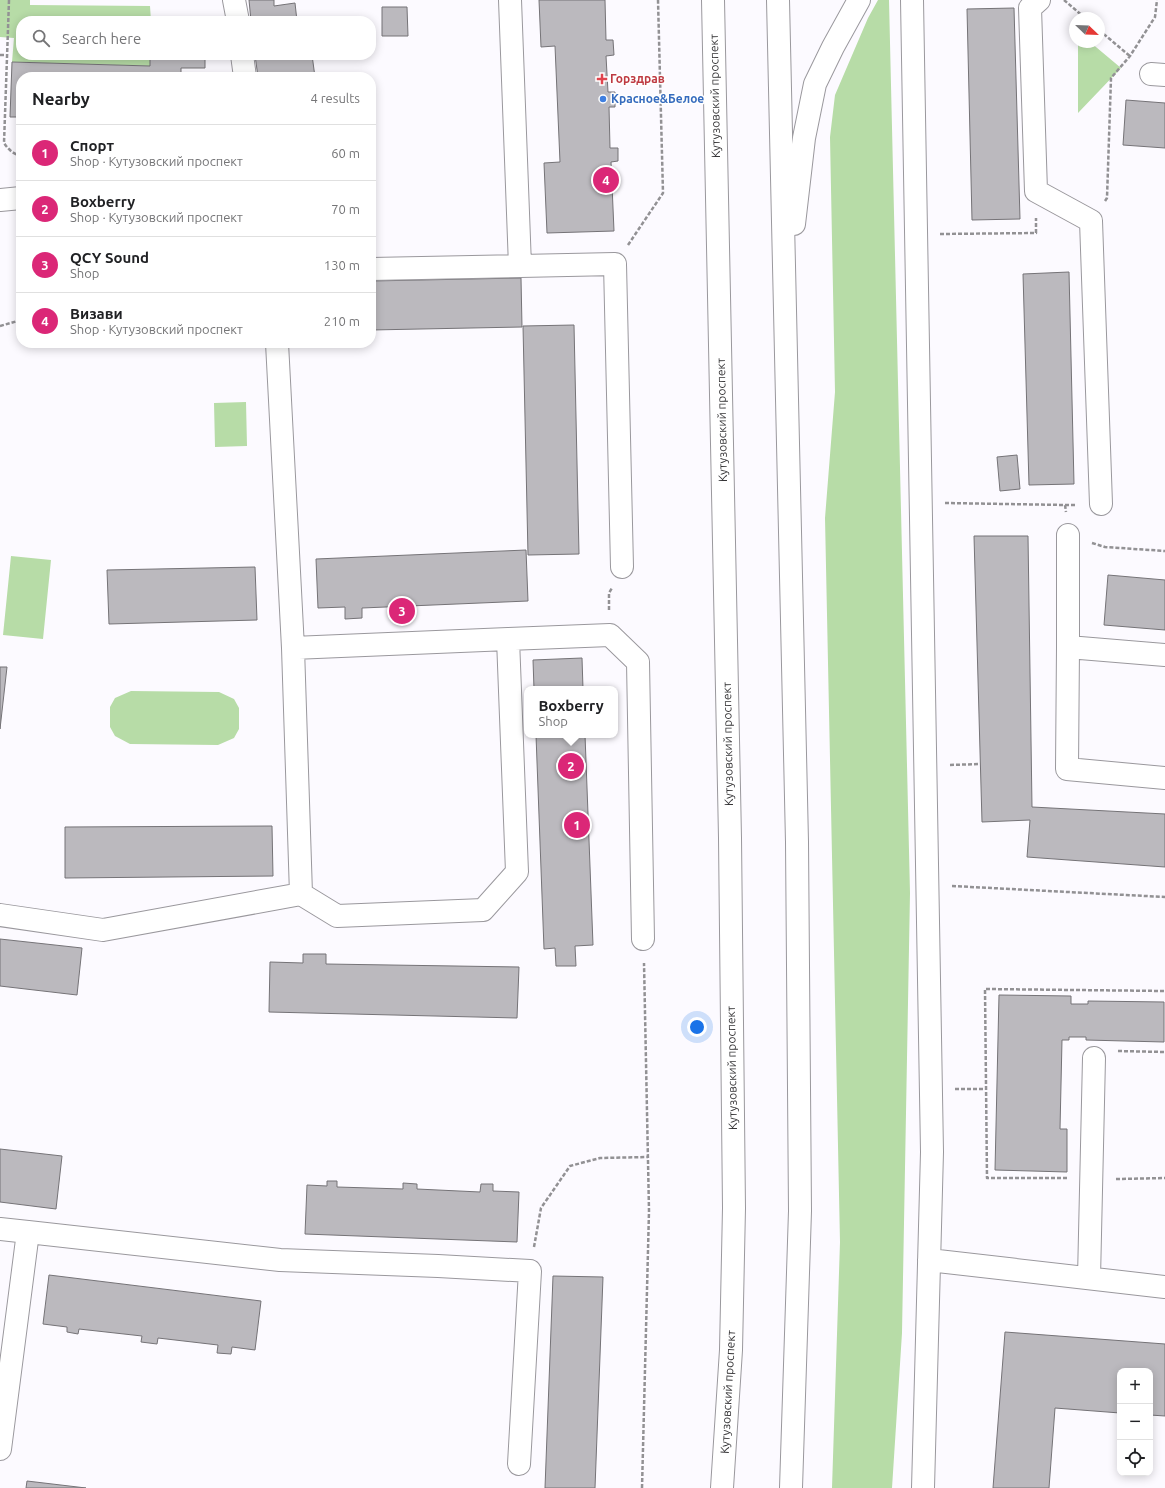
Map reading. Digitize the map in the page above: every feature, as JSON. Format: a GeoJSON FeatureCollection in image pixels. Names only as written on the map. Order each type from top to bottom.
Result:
{"type":"FeatureCollection","features":[{"type":"Feature","properties":{"kind":"main road"},"geometry":{"type":"LineString","coordinates":[[234,0],[237,16]]}},
{"type":"Feature","properties":{"kind":"main road"},"geometry":{"type":"LineString","coordinates":[[510,0],[520,266]]}},
{"type":"Feature","properties":{"kind":"main road","name":"Кутузовский проспект"},"geometry":{"type":"LineString","coordinates":[[713,0],[730,830],[734,1208],[731,1350],[722,1488]]}},
{"type":"Feature","properties":{"kind":"main road"},"geometry":{"type":"LineString","coordinates":[[778,0],[797,842],[800,1212],[791,1488]]}},
{"type":"Feature","properties":{"kind":"main road"},"geometry":{"type":"LineString","coordinates":[[785,306],[804,138],[815,84],[833,47],[859,0]]}},
{"type":"Feature","properties":{"kind":"main road"},"geometry":{"type":"LineString","coordinates":[[912,0],[932,1152],[923,1488]]}},
{"type":"Feature","properties":{"kind":"main road"},"geometry":{"type":"LineString","coordinates":[[1039,0],[1030,8],[1036,191],[1091,221],[1101,504]]}},
{"type":"Feature","properties":{"kind":"main road"},"geometry":{"type":"LineString","coordinates":[[243,60],[244,72]]}},
{"type":"Feature","properties":{"kind":"main road"},"geometry":{"type":"LineString","coordinates":[[0,200],[16,198]]}},
{"type":"Feature","properties":{"kind":"main road"},"geometry":{"type":"LineString","coordinates":[[376,270],[615,264],[622,567]]}},
{"type":"Feature","properties":{"kind":"main road"},"geometry":{"type":"LineString","coordinates":[[277,348],[293,648],[301,894]]}},
{"type":"Feature","properties":{"kind":"main road"},"geometry":{"type":"LineString","coordinates":[[1068,535],[1066,769],[1165,778]]}},
{"type":"Feature","properties":{"kind":"main road"},"geometry":{"type":"LineString","coordinates":[[293,648],[610,635],[638,662],[643,939]]}},
{"type":"Feature","properties":{"kind":"main road"},"geometry":{"type":"LineString","coordinates":[[0,915],[103,930],[301,894],[337,916],[483,910],[517,872],[508,639]]}},
{"type":"Feature","properties":{"kind":"main road"},"geometry":{"type":"LineString","coordinates":[[1068,647],[1165,655]]}},
{"type":"Feature","properties":{"kind":"main road"},"geometry":{"type":"LineString","coordinates":[[1089,1278],[1094,1058]]}},
{"type":"Feature","properties":{"kind":"main road"},"geometry":{"type":"LineString","coordinates":[[0,1229],[280,1260],[530,1271],[519,1464]]}},
{"type":"Feature","properties":{"kind":"main road"},"geometry":{"type":"LineString","coordinates":[[0,1449],[28,1232]]}},
{"type":"Feature","properties":{"kind":"main road"},"geometry":{"type":"LineString","coordinates":[[929,1260],[1165,1287]]}},
{"type":"Feature","properties":{"kind":"path"},"geometry":{"type":"LineString","coordinates":[[9,0],[2,142],[16,155]]}},
{"type":"Feature","properties":{"kind":"path"},"geometry":{"type":"LineString","coordinates":[[615,264],[663,193],[658,0]]}},
{"type":"Feature","properties":{"kind":"path"},"geometry":{"type":"LineString","coordinates":[[1064,0],[1078,12]]}},
{"type":"Feature","properties":{"kind":"path"},"geometry":{"type":"LineString","coordinates":[[1091,221],[1107,198],[1111,78],[1130,56],[1155,17],[1157,0]]}},
{"type":"Feature","properties":{"kind":"path"},"geometry":{"type":"LineString","coordinates":[[1105,35],[1130,56],[1158,75]]}},
{"type":"Feature","properties":{"kind":"path"},"geometry":{"type":"LineString","coordinates":[[0,55],[6,55]]}},
{"type":"Feature","properties":{"kind":"path"},"geometry":{"type":"LineString","coordinates":[[916,234],[1036,233],[1036,184]]}},
{"type":"Feature","properties":{"kind":"path"},"geometry":{"type":"LineString","coordinates":[[0,326],[16,321]]}},
{"type":"Feature","properties":{"kind":"path"},"geometry":{"type":"LineString","coordinates":[[921,502],[1065,505],[1068,535],[1105,547],[1165,551]]}},
{"type":"Feature","properties":{"kind":"path"},"geometry":{"type":"LineString","coordinates":[[610,635],[609,594],[622,567]]}},
{"type":"Feature","properties":{"kind":"path"},"geometry":{"type":"LineString","coordinates":[[925,766],[980,764]]}},
{"type":"Feature","properties":{"kind":"path"},"geometry":{"type":"LineString","coordinates":[[928,885],[1165,897]]}},
{"type":"Feature","properties":{"kind":"path"},"geometry":{"type":"LineString","coordinates":[[642,1488],[649,1211],[643,939]]}},
{"type":"Feature","properties":{"kind":"path"},"geometry":{"type":"LineString","coordinates":[[1165,991],[985,989],[986,1178],[1165,1178]]}},
{"type":"Feature","properties":{"kind":"path"},"geometry":{"type":"LineString","coordinates":[[530,1271],[541,1208],[570,1166],[600,1158],[648,1157]]}},
{"type":"Feature","properties":{"kind":"green space"},"geometry":{"type":"Polygon","coordinates":[[[0,0],[30,0],[30,5],[150,6],[151,16],[16,16],[16,60],[150,60],[150,66],[12,62],[14,38],[0,37],[0,0]]]}},
{"type":"Feature","properties":{"kind":"green space"},"geometry":{"type":"Polygon","coordinates":[[[878,0],[889,0],[910,893],[902,1333],[892,1488],[832,1488],[840,1242],[825,518],[835,392],[830,137],[835,95],[868,18],[878,0]]]}},
{"type":"Feature","properties":{"kind":"green space"},"geometry":{"type":"Polygon","coordinates":[[[1078,48],[1097,48],[1121,68],[1078,113],[1078,48]]]}},
{"type":"Feature","properties":{"kind":"green space"},"geometry":{"type":"Polygon","coordinates":[[[246,402],[247,446],[215,447],[214,403],[246,402]]]}},
{"type":"Feature","properties":{"kind":"green space"},"geometry":{"type":"Polygon","coordinates":[[[11,556],[51,560],[43,639],[3,635],[11,556]]]}},
{"type":"Feature","properties":{"kind":"green space"},"geometry":{"type":"Polygon","coordinates":[[[131,691],[219,692],[234,699],[239,708],[239,729],[234,738],[218,745],[130,744],[115,736],[110,727],[110,707],[115,698],[131,691]]]}},
{"type":"Feature","properties":{"kind":"building"},"geometry":{"type":"Polygon","coordinates":[[[249,0],[274,0],[274,6],[295,3],[296,16],[251,16],[249,0]]]}},
{"type":"Feature","properties":{"kind":"building"},"geometry":{"type":"Polygon","coordinates":[[[539,0],[605,0],[606,40],[613,40],[614,55],[606,56],[608,92],[615,92],[615,107],[609,107],[610,148],[618,148],[618,161],[611,162],[614,231],[547,233],[544,163],[560,162],[555,46],[541,47],[539,0]]]}},
{"type":"Feature","properties":{"kind":"building"},"geometry":{"type":"Polygon","coordinates":[[[382,7],[407,7],[408,36],[382,36],[382,7]]]}},
{"type":"Feature","properties":{"kind":"building"},"geometry":{"type":"Polygon","coordinates":[[[1014,8],[1020,219],[972,220],[967,9],[1014,8]]]}},
{"type":"Feature","properties":{"kind":"building"},"geometry":{"type":"Polygon","coordinates":[[[150,60],[205,60],[205,68],[181,68],[181,72],[16,72],[16,117],[10,117],[12,62],[150,66],[150,60]]]}},
{"type":"Feature","properties":{"kind":"building"},"geometry":{"type":"Polygon","coordinates":[[[256,60],[313,60],[314,72],[257,72],[256,60]]]}},
{"type":"Feature","properties":{"kind":"building"},"geometry":{"type":"Polygon","coordinates":[[[1126,100],[1165,103],[1165,148],[1123,145],[1126,100]]]}},
{"type":"Feature","properties":{"kind":"building"},"geometry":{"type":"Polygon","coordinates":[[[1069,272],[1074,484],[1029,485],[1023,274],[1069,272]]]}},
{"type":"Feature","properties":{"kind":"building"},"geometry":{"type":"Polygon","coordinates":[[[521,278],[522,327],[376,330],[376,281],[521,278]]]}},
{"type":"Feature","properties":{"kind":"building"},"geometry":{"type":"Polygon","coordinates":[[[574,325],[579,554],[528,555],[523,326],[574,325]]]}},
{"type":"Feature","properties":{"kind":"building"},"geometry":{"type":"Polygon","coordinates":[[[1017,455],[1020,489],[1000,491],[997,457],[1017,455]]]}},
{"type":"Feature","properties":{"kind":"building"},"geometry":{"type":"Polygon","coordinates":[[[974,536],[1028,536],[1032,807],[1165,814],[1165,867],[1027,857],[1030,820],[982,822],[974,536]]]}},
{"type":"Feature","properties":{"kind":"building"},"geometry":{"type":"Polygon","coordinates":[[[526,550],[528,601],[362,608],[362,618],[345,619],[345,607],[318,608],[316,559],[526,550]]]}},
{"type":"Feature","properties":{"kind":"building"},"geometry":{"type":"Polygon","coordinates":[[[255,567],[257,620],[109,624],[107,570],[255,567]]]}},
{"type":"Feature","properties":{"kind":"building"},"geometry":{"type":"Polygon","coordinates":[[[1108,575],[1165,580],[1165,630],[1104,625],[1108,575]]]}},
{"type":"Feature","properties":{"kind":"building"},"geometry":{"type":"Polygon","coordinates":[[[582,658],[583,686],[534,686],[533,660],[582,658]]]}},
{"type":"Feature","properties":{"kind":"building"},"geometry":{"type":"Polygon","coordinates":[[[0,667],[7,667],[0,729],[0,667]]]}},
{"type":"Feature","properties":{"kind":"building"},"geometry":{"type":"Polygon","coordinates":[[[536,738],[585,738],[593,945],[575,946],[576,966],[556,966],[555,948],[544,949],[536,738]]]}},
{"type":"Feature","properties":{"kind":"building"},"geometry":{"type":"Polygon","coordinates":[[[272,826],[273,876],[65,878],[65,827],[272,826]]]}},
{"type":"Feature","properties":{"kind":"building"},"geometry":{"type":"Polygon","coordinates":[[[0,939],[82,948],[77,995],[0,986],[0,939]]]}},
{"type":"Feature","properties":{"kind":"building"},"geometry":{"type":"Polygon","coordinates":[[[303,954],[326,954],[326,964],[519,967],[517,1018],[269,1012],[270,962],[303,963],[303,954]]]}},
{"type":"Feature","properties":{"kind":"building"},"geometry":{"type":"Polygon","coordinates":[[[999,995],[1071,996],[1071,1004],[1088,1004],[1088,1001],[1164,1002],[1164,1042],[1086,1040],[1086,1037],[1069,1037],[1069,1040],[1062,1040],[1060,1129],[1067,1129],[1067,1172],[995,1170],[999,995]]]}},
{"type":"Feature","properties":{"kind":"building"},"geometry":{"type":"Polygon","coordinates":[[[0,1149],[62,1156],[56,1209],[0,1202],[0,1149]]]}},
{"type":"Feature","properties":{"kind":"building"},"geometry":{"type":"Polygon","coordinates":[[[327,1181],[337,1181],[337,1187],[403,1189],[403,1183],[417,1184],[417,1189],[480,1192],[481,1184],[493,1184],[493,1191],[519,1192],[517,1242],[305,1234],[307,1185],[327,1186],[327,1181]]]}},
{"type":"Feature","properties":{"kind":"building"},"geometry":{"type":"Polygon","coordinates":[[[49,1275],[261,1301],[255,1350],[232,1347],[231,1354],[217,1353],[218,1345],[158,1338],[157,1344],[141,1342],[142,1336],[79,1329],[78,1334],[67,1332],[67,1327],[43,1324],[49,1275]]]}},
{"type":"Feature","properties":{"kind":"building"},"geometry":{"type":"Polygon","coordinates":[[[553,1276],[603,1277],[595,1488],[545,1488],[553,1276]]]}},
{"type":"Feature","properties":{"kind":"building"},"geometry":{"type":"Polygon","coordinates":[[[1005,1332],[1165,1344],[1165,1416],[1153,1415],[1153,1368],[1117,1368],[1117,1413],[1055,1408],[1049,1488],[993,1488],[1005,1332]]]}},
{"type":"Feature","properties":{"kind":"building"},"geometry":{"type":"Polygon","coordinates":[[[27,1481],[86,1488],[26,1488],[27,1481]]]}},
{"type":"Feature","properties":{"kind":"place","name":"Горздрав"},"geometry":{"type":"Point","coordinates":[602,79]}},
{"type":"Feature","properties":{"kind":"place","name":"Красное&Белое"},"geometry":{"type":"Point","coordinates":[603,99]}},
{"type":"Feature","properties":{"kind":"place","name":"Визави"},"geometry":{"type":"Point","coordinates":[606,180]}},
{"type":"Feature","properties":{"kind":"place","name":"QCY Sound"},"geometry":{"type":"Point","coordinates":[402,611]}},
{"type":"Feature","properties":{"kind":"place","name":"Boxberry"},"geometry":{"type":"Point","coordinates":[571,766]}},
{"type":"Feature","properties":{"kind":"place","name":"Спорт"},"geometry":{"type":"Point","coordinates":[577,825]}}]}
